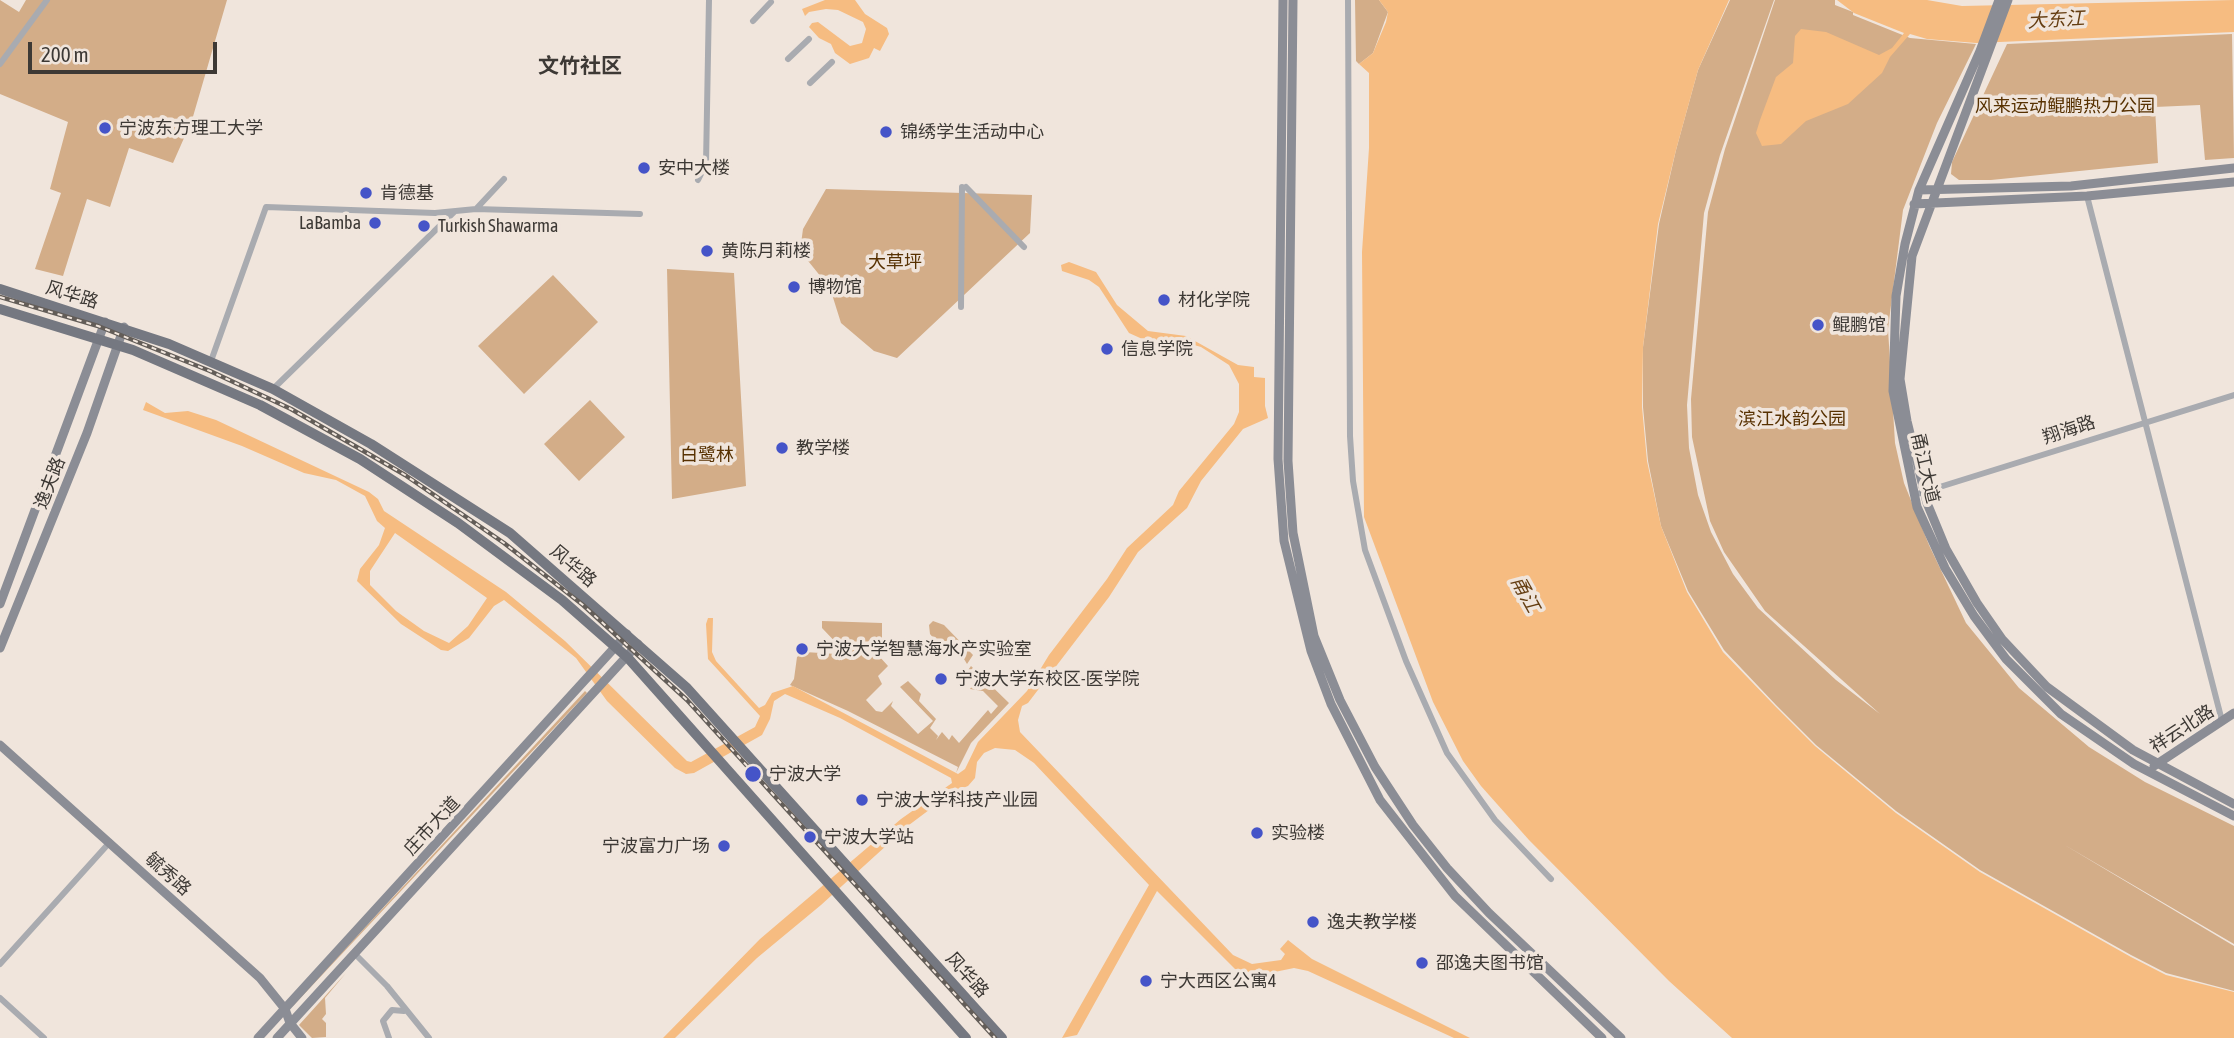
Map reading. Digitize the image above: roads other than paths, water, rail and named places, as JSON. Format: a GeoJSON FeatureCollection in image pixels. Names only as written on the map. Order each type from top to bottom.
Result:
{"type":"FeatureCollection","features":[{"type":"Feature","properties":{"kind":"main road"},"geometry":{"type":"LineString","coordinates":[[1283,0],[1278,459],[1284,541],[1311,651],[1331,704],[1380,800],[1455,896],[1602,1038]]}},
{"type":"Feature","properties":{"kind":"main road"},"geometry":{"type":"LineString","coordinates":[[1293,0],[1288,461],[1293,533],[1314,636],[1340,700],[1375,767],[1413,824],[1447,868],[1489,913],[1620,1038]]}},
{"type":"Feature","properties":{"kind":"main road","name":"甬江大道"},"geometry":{"type":"LineString","coordinates":[[2002,3],[1912,256],[1900,379],[1919,493],[1946,549],[2002,639],[2047,687],[2133,750],[2234,804]]}},
{"type":"Feature","properties":{"kind":"main road","name":"甬江大道"},"geometry":{"type":"LineString","coordinates":[[1985,52],[1919,190],[1898,283],[1893,344],[1893,391],[1919,493],[1945,568],[2006,659],[2061,714],[2146,770],[2234,817]]}},
{"type":"Feature","properties":{"kind":"main road"},"geometry":{"type":"LineString","coordinates":[[1919,190],[2071,186],[2234,168]]}},
{"type":"Feature","properties":{"kind":"main road"},"geometry":{"type":"LineString","coordinates":[[1914,204],[2087,196],[2234,182]]}},
{"type":"Feature","properties":{"kind":"main road","name":"风华路"},"geometry":{"type":"LineString","coordinates":[[0,289],[124,327],[273,389],[371,444],[510,533],[687,688],[1002,1038]]}},
{"type":"Feature","properties":{"kind":"main road","name":"风华路"},"geometry":{"type":"LineString","coordinates":[[0,309],[118,345],[260,405],[360,458],[458,523],[562,600],[617,647],[624,661],[966,1038]]}},
{"type":"Feature","properties":{"kind":"main road","name":"逸夫路"},"geometry":{"type":"LineString","coordinates":[[0,604],[105,322]]}},
{"type":"Feature","properties":{"kind":"main road","name":"逸夫路"},"geometry":{"type":"LineString","coordinates":[[0,649],[87,433],[124,327]]}},
{"type":"Feature","properties":{"kind":"main road","name":"庄市大道"},"geometry":{"type":"LineString","coordinates":[[258,1038],[627,634]]}},
{"type":"Feature","properties":{"kind":"main road","name":"庄市大道"},"geometry":{"type":"LineString","coordinates":[[277,1038],[638,644]]}},
{"type":"Feature","properties":{"kind":"main road","name":"祥云北路"},"geometry":{"type":"LineString","coordinates":[[2146,770],[2234,713]]}},
{"type":"Feature","properties":{"kind":"main road","name":"毓秀路"},"geometry":{"type":"LineString","coordinates":[[0,745],[260,978],[285,1009],[290,1023],[302,1038]]}},
{"type":"Feature","properties":{"kind":"street"},"geometry":{"type":"LineString","coordinates":[[0,64],[47,0]]}},
{"type":"Feature","properties":{"kind":"street"},"geometry":{"type":"LineString","coordinates":[[698,180],[706,164],[709,0]]}},
{"type":"Feature","properties":{"kind":"street"},"geometry":{"type":"LineString","coordinates":[[1348,0],[1350,436],[1353,481],[1365,550],[1406,661],[1447,753],[1495,820],[1551,879]]}},
{"type":"Feature","properties":{"kind":"street"},"geometry":{"type":"LineString","coordinates":[[753,21],[772,2]]}},
{"type":"Feature","properties":{"kind":"street"},"geometry":{"type":"LineString","coordinates":[[788,59],[808,39]]}},
{"type":"Feature","properties":{"kind":"street"},"geometry":{"type":"LineString","coordinates":[[810,83],[832,62]]}},
{"type":"Feature","properties":{"kind":"street"},"geometry":{"type":"LineString","coordinates":[[476,209],[504,179]]}},
{"type":"Feature","properties":{"kind":"street"},"geometry":{"type":"LineString","coordinates":[[961,307],[964,187],[1024,247]]}},
{"type":"Feature","properties":{"kind":"street"},"geometry":{"type":"LineString","coordinates":[[2087,196],[2222,721]]}},
{"type":"Feature","properties":{"kind":"street"},"geometry":{"type":"LineString","coordinates":[[211,361],[266,206],[435,213],[476,209],[640,214]]}},
{"type":"Feature","properties":{"kind":"street"},"geometry":{"type":"LineString","coordinates":[[273,389],[454,211]]}},
{"type":"Feature","properties":{"kind":"street","name":"翔海路"},"geometry":{"type":"LineString","coordinates":[[1919,493],[2234,395]]}},
{"type":"Feature","properties":{"kind":"street"},"geometry":{"type":"LineString","coordinates":[[0,964],[110,842]]}},
{"type":"Feature","properties":{"kind":"street"},"geometry":{"type":"LineString","coordinates":[[354,953],[387,986],[404,1011],[429,1038]]}},
{"type":"Feature","properties":{"kind":"street"},"geometry":{"type":"LineString","coordinates":[[0,998],[44,1038]]}},
{"type":"Feature","properties":{"kind":"street"},"geometry":{"type":"LineString","coordinates":[[389,1038],[383,1021],[391,1010],[404,1011]]}},
{"type":"Feature","properties":{"kind":"water"},"geometry":{"type":"Polygon","coordinates":[[[825,0],[855,0],[865,14],[887,28],[889,34],[880,51],[874,48],[869,58],[850,64],[835,53],[831,44],[819,38],[809,27],[812,23],[818,22],[850,46],[862,43],[866,29],[863,22],[838,10],[809,12],[805,16],[802,9],[825,0]]]}},
{"type":"Feature","properties":{"kind":"water","name":"甬江"},"geometry":{"type":"Polygon","coordinates":[[[1379,0],[1729,0],[1698,70],[1676,150],[1658,224],[1643,347],[1642,407],[1647,461],[1661,526],[1687,592],[1723,652],[1815,746],[1896,813],[1980,872],[2131,957],[2166,975],[2234,992],[2234,1038],[1732,1038],[1669,981],[1529,840],[1481,786],[1463,761],[1433,702],[1364,517],[1362,252],[1369,148],[1369,73],[1359,64],[1373,53],[1386,22],[1388,12],[1379,0]]]}},
{"type":"Feature","properties":{"kind":"water","name":"大东江"},"geometry":{"type":"Polygon","coordinates":[[[1837,0],[1927,0],[1962,6],[2234,0],[2234,32],[1976,43],[1927,39],[1910,34],[1890,57],[1882,73],[1848,104],[1806,121],[1781,144],[1762,146],[1756,133],[1760,120],[1776,77],[1793,63],[1795,36],[1801,29],[1826,32],[1879,55],[1892,48],[1904,33],[1854,13],[1837,0]]]}},
{"type":"Feature","properties":{"kind":"water"},"geometry":{"type":"Polygon","coordinates":[[[1069,262],[1096,272],[1117,305],[1148,331],[1186,336],[1238,365],[1254,367],[1254,377],[1265,378],[1268,418],[1243,429],[1201,481],[1187,508],[1138,552],[1109,597],[1028,703],[1022,706],[1018,720],[1020,732],[1233,955],[1252,964],[1281,960],[1285,954],[1280,949],[1288,940],[1312,959],[1470,1038],[1454,1038],[1308,971],[1294,968],[1260,975],[1235,969],[1157,891],[1077,1035],[1062,1038],[1149,885],[1034,763],[1015,750],[995,748],[984,753],[977,762],[975,778],[968,786],[953,792],[909,825],[821,905],[757,958],[675,1038],[663,1038],[760,939],[901,819],[952,783],[951,778],[840,718],[785,694],[774,701],[770,719],[762,735],[694,773],[686,774],[675,768],[607,701],[576,658],[504,600],[494,606],[469,638],[448,651],[441,650],[401,624],[357,581],[360,569],[379,545],[385,528],[377,521],[365,496],[336,480],[304,473],[242,446],[143,410],[146,402],[165,413],[188,411],[216,420],[369,492],[378,499],[384,511],[506,592],[565,641],[687,761],[691,762],[755,727],[760,716],[708,659],[706,624],[708,618],[713,618],[712,652],[716,661],[759,708],[765,705],[772,693],[793,686],[958,774],[965,769],[978,742],[1027,691],[1049,655],[1127,548],[1173,505],[1179,491],[1234,424],[1239,412],[1239,384],[1229,365],[1201,347],[1174,339],[1149,342],[1129,333],[1099,287],[1089,280],[1062,271],[1061,265],[1069,262]],[[395,533],[370,571],[370,585],[396,611],[424,631],[449,643],[468,626],[487,598],[395,533]]]}},
{"type":"Feature","properties":{"kind":"railway"},"geometry":{"type":"LineString","coordinates":[[0,297],[98,326],[210,371],[291,409],[405,475],[504,543],[583,605],[687,700],[995,1038]]}},
{"type":"Feature","properties":{"kind":"place","name":"宁波东方理工大学"},"geometry":{"type":"Point","coordinates":[105,128]}},
{"type":"Feature","properties":{"kind":"place","name":"锦绣学生活动中心"},"geometry":{"type":"Point","coordinates":[886,132]}},
{"type":"Feature","properties":{"kind":"place","name":"安中大楼"},"geometry":{"type":"Point","coordinates":[644,168]}},
{"type":"Feature","properties":{"kind":"place","name":"肯德基"},"geometry":{"type":"Point","coordinates":[366,193]}},
{"type":"Feature","properties":{"kind":"place","name":"LaBamba"},"geometry":{"type":"Point","coordinates":[375,223]}},
{"type":"Feature","properties":{"kind":"place","name":"Turkish Shawarma"},"geometry":{"type":"Point","coordinates":[424,226]}},
{"type":"Feature","properties":{"kind":"place","name":"黄陈月莉楼"},"geometry":{"type":"Point","coordinates":[707,251]}},
{"type":"Feature","properties":{"kind":"place","name":"博物馆"},"geometry":{"type":"Point","coordinates":[794,287]}},
{"type":"Feature","properties":{"kind":"place","name":"材化学院"},"geometry":{"type":"Point","coordinates":[1164,300]}},
{"type":"Feature","properties":{"kind":"place","name":"鲲鹏馆"},"geometry":{"type":"Point","coordinates":[1818,325]}},
{"type":"Feature","properties":{"kind":"place","name":"信息学院"},"geometry":{"type":"Point","coordinates":[1107,349]}},
{"type":"Feature","properties":{"kind":"place","name":"教学楼"},"geometry":{"type":"Point","coordinates":[782,448]}},
{"type":"Feature","properties":{"kind":"place","name":"宁波大学智慧海水产实验室"},"geometry":{"type":"Point","coordinates":[802,649]}},
{"type":"Feature","properties":{"kind":"place","name":"宁波大学东校区-医学院"},"geometry":{"type":"Point","coordinates":[941,679]}},
{"type":"Feature","properties":{"kind":"place","name":"宁波大学"},"geometry":{"type":"Point","coordinates":[753,774]}},
{"type":"Feature","properties":{"kind":"place","name":"宁波大学科技产业园"},"geometry":{"type":"Point","coordinates":[862,800]}},
{"type":"Feature","properties":{"kind":"place","name":"实验楼"},"geometry":{"type":"Point","coordinates":[1257,833]}},
{"type":"Feature","properties":{"kind":"place","name":"宁波大学站"},"geometry":{"type":"Point","coordinates":[810,837]}},
{"type":"Feature","properties":{"kind":"place","name":"宁波富力广场"},"geometry":{"type":"Point","coordinates":[724,846]}},
{"type":"Feature","properties":{"kind":"place","name":"逸夫教学楼"},"geometry":{"type":"Point","coordinates":[1313,922]}},
{"type":"Feature","properties":{"kind":"place","name":"邵逸夫图书馆"},"geometry":{"type":"Point","coordinates":[1422,963]}},
{"type":"Feature","properties":{"kind":"place","name":"宁大西区公寓4"},"geometry":{"type":"Point","coordinates":[1146,981]}},
{"type":"Feature","properties":{"kind":"district","name":"文竹社区"},"geometry":{"type":"Point","coordinates":[580,66]}},
{"type":"Feature","properties":{"kind":"park label","name":"风来运动鲲鹏热力公园"},"geometry":{"type":"Point","coordinates":[2065,106]}},
{"type":"Feature","properties":{"kind":"park label","name":"大草坪"},"geometry":{"type":"Point","coordinates":[895,262]}},
{"type":"Feature","properties":{"kind":"park label","name":"滨江水韵公园"},"geometry":{"type":"Point","coordinates":[1792,419]}},
{"type":"Feature","properties":{"kind":"park label","name":"白鹭林"},"geometry":{"type":"Point","coordinates":[707,455]}}]}
